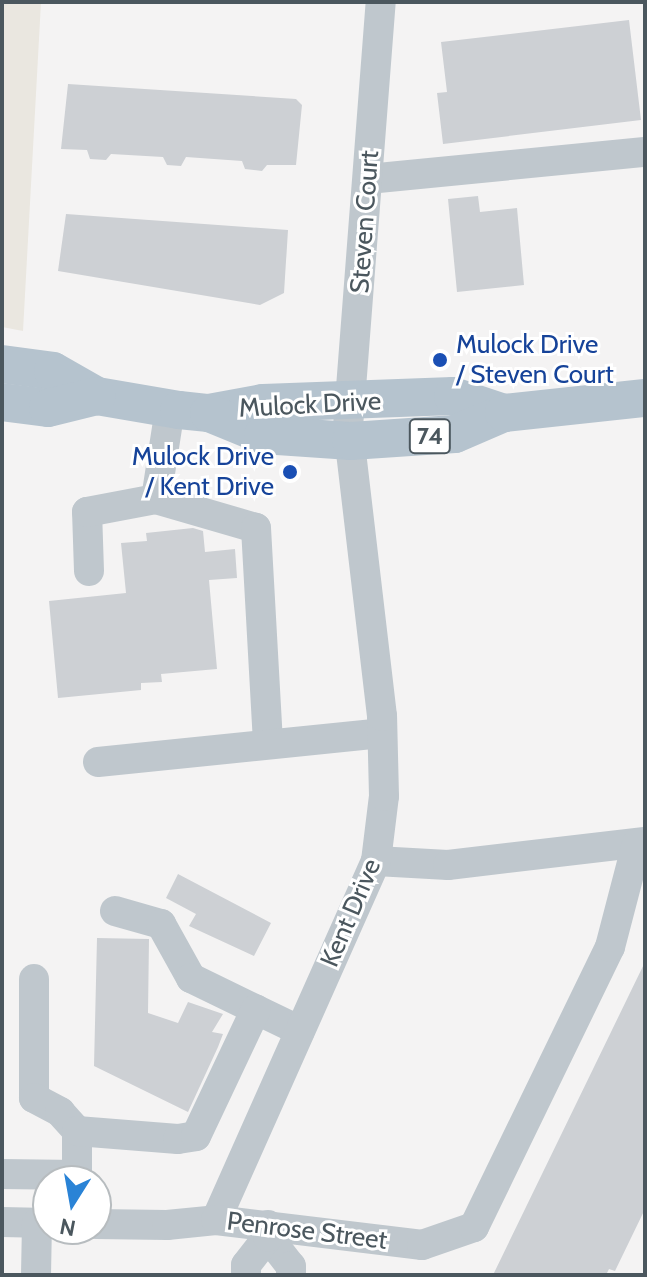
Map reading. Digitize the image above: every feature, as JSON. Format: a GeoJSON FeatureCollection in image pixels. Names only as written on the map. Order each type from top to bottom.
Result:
{"type":"FeatureCollection","features":[{"type":"Feature","properties":{"kind":"main road","name":"Mulock Drive"},"geometry":{"type":"LineString","coordinates":[[2,364],[53,371],[97,396],[209,413],[263,435],[308,441],[455,434],[504,413],[645,398]]}},
{"type":"Feature","properties":{"kind":"main road","name":"Mulock Drive"},"geometry":{"type":"LineString","coordinates":[[2,402],[48,408],[97,396]]}},
{"type":"Feature","properties":{"kind":"main road","name":"Mulock Drive"},"geometry":{"type":"LineString","coordinates":[[209,413],[263,403],[453,396],[504,413]]}},
{"type":"Feature","properties":{"kind":"street","name":"Steven Court"},"geometry":{"type":"LineString","coordinates":[[351,441],[348,427],[381,2]]}},
{"type":"Feature","properties":{"kind":"street"},"geometry":{"type":"LineString","coordinates":[[368,179],[645,152]]}},
{"type":"Feature","properties":{"kind":"street"},"geometry":{"type":"LineString","coordinates":[[156,499],[170,409]]}},
{"type":"Feature","properties":{"kind":"street","name":"Kent Drive"},"geometry":{"type":"LineString","coordinates":[[216,1220],[376,861],[384,796],[382,733],[351,441]]}},
{"type":"Feature","properties":{"kind":"street"},"geometry":{"type":"LineString","coordinates":[[89,571],[87,512],[156,499],[256,528],[268,744]]}},
{"type":"Feature","properties":{"kind":"street"},"geometry":{"type":"LineString","coordinates":[[98,762],[382,733]]}},
{"type":"Feature","properties":{"kind":"street"},"geometry":{"type":"LineString","coordinates":[[376,861],[448,865],[641,843]]}},
{"type":"Feature","properties":{"kind":"street","name":"Penrose Street"},"geometry":{"type":"LineString","coordinates":[[112,1224],[180,1225],[216,1220],[268,1231],[422,1245],[474,1227],[610,947],[641,843]]}},
{"type":"Feature","properties":{"kind":"street"},"geometry":{"type":"LineString","coordinates":[[115,911],[161,924],[191,978],[300,1031]]}},
{"type":"Feature","properties":{"kind":"street"},"geometry":{"type":"LineString","coordinates":[[34,979],[34,1098],[60,1112],[77,1131],[77,1165]]}},
{"type":"Feature","properties":{"kind":"street"},"geometry":{"type":"LineString","coordinates":[[77,1131],[178,1139],[196,1136],[256,1009]]}},
{"type":"Feature","properties":{"kind":"street"},"geometry":{"type":"LineString","coordinates":[[2,1174],[32,1176]]}},
{"type":"Feature","properties":{"kind":"street"},"geometry":{"type":"LineString","coordinates":[[2,1222],[32,1223]]}},
{"type":"Feature","properties":{"kind":"street"},"geometry":{"type":"LineString","coordinates":[[246,1275],[246,1265],[268,1231],[291,1266],[291,1275]]}},
{"type":"Feature","properties":{"kind":"street"},"geometry":{"type":"LineString","coordinates":[[36,1275],[39,1245]]}},
{"type":"Feature","properties":{"kind":"shaded area"},"geometry":{"type":"Polygon","coordinates":[[[2,2],[41,2],[23,331],[2,327],[2,2]]]}},
{"type":"Feature","properties":{"kind":"building"},"geometry":{"type":"Polygon","coordinates":[[[629,20],[641,120],[443,144],[437,93],[447,92],[441,42],[629,20]]]}},
{"type":"Feature","properties":{"kind":"building"},"geometry":{"type":"Polygon","coordinates":[[[68,84],[296,99],[302,105],[296,165],[267,165],[262,171],[245,169],[242,161],[186,157],[181,166],[167,165],[163,157],[111,154],[106,160],[90,159],[87,150],[61,149],[68,84]]]}},
{"type":"Feature","properties":{"kind":"building"},"geometry":{"type":"Polygon","coordinates":[[[478,196],[480,212],[517,208],[524,285],[457,292],[448,199],[478,196]]]}},
{"type":"Feature","properties":{"kind":"building"},"geometry":{"type":"Polygon","coordinates":[[[66,214],[288,230],[284,293],[260,305],[58,271],[66,214]]]}},
{"type":"Feature","properties":{"kind":"building"},"geometry":{"type":"Polygon","coordinates":[[[193,528],[203,531],[205,552],[235,549],[237,578],[209,580],[217,669],[161,674],[162,682],[141,683],[141,690],[58,698],[49,601],[126,593],[121,543],[147,541],[146,533],[193,528]]]}},
{"type":"Feature","properties":{"kind":"building"},"geometry":{"type":"Polygon","coordinates":[[[178,874],[271,923],[254,956],[189,926],[196,914],[166,898],[178,874]]]}},
{"type":"Feature","properties":{"kind":"building"},"geometry":{"type":"Polygon","coordinates":[[[97,938],[149,939],[148,1013],[178,1023],[188,1002],[223,1014],[212,1032],[223,1034],[188,1112],[94,1066],[97,938]]]}},
{"type":"Feature","properties":{"kind":"building"},"geometry":{"type":"Polygon","coordinates":[[[645,962],[645,1209],[615,1271],[609,1269],[606,1275],[493,1275],[645,962]]]}},
{"type":"Feature","properties":{"kind":"place","name":"Mulock Drive / Steven Court"},"geometry":{"type":"Point","coordinates":[440,360]}},
{"type":"Feature","properties":{"kind":"place","name":"Mulock Drive / Kent Drive"},"geometry":{"type":"Point","coordinates":[290,472]}}]}
